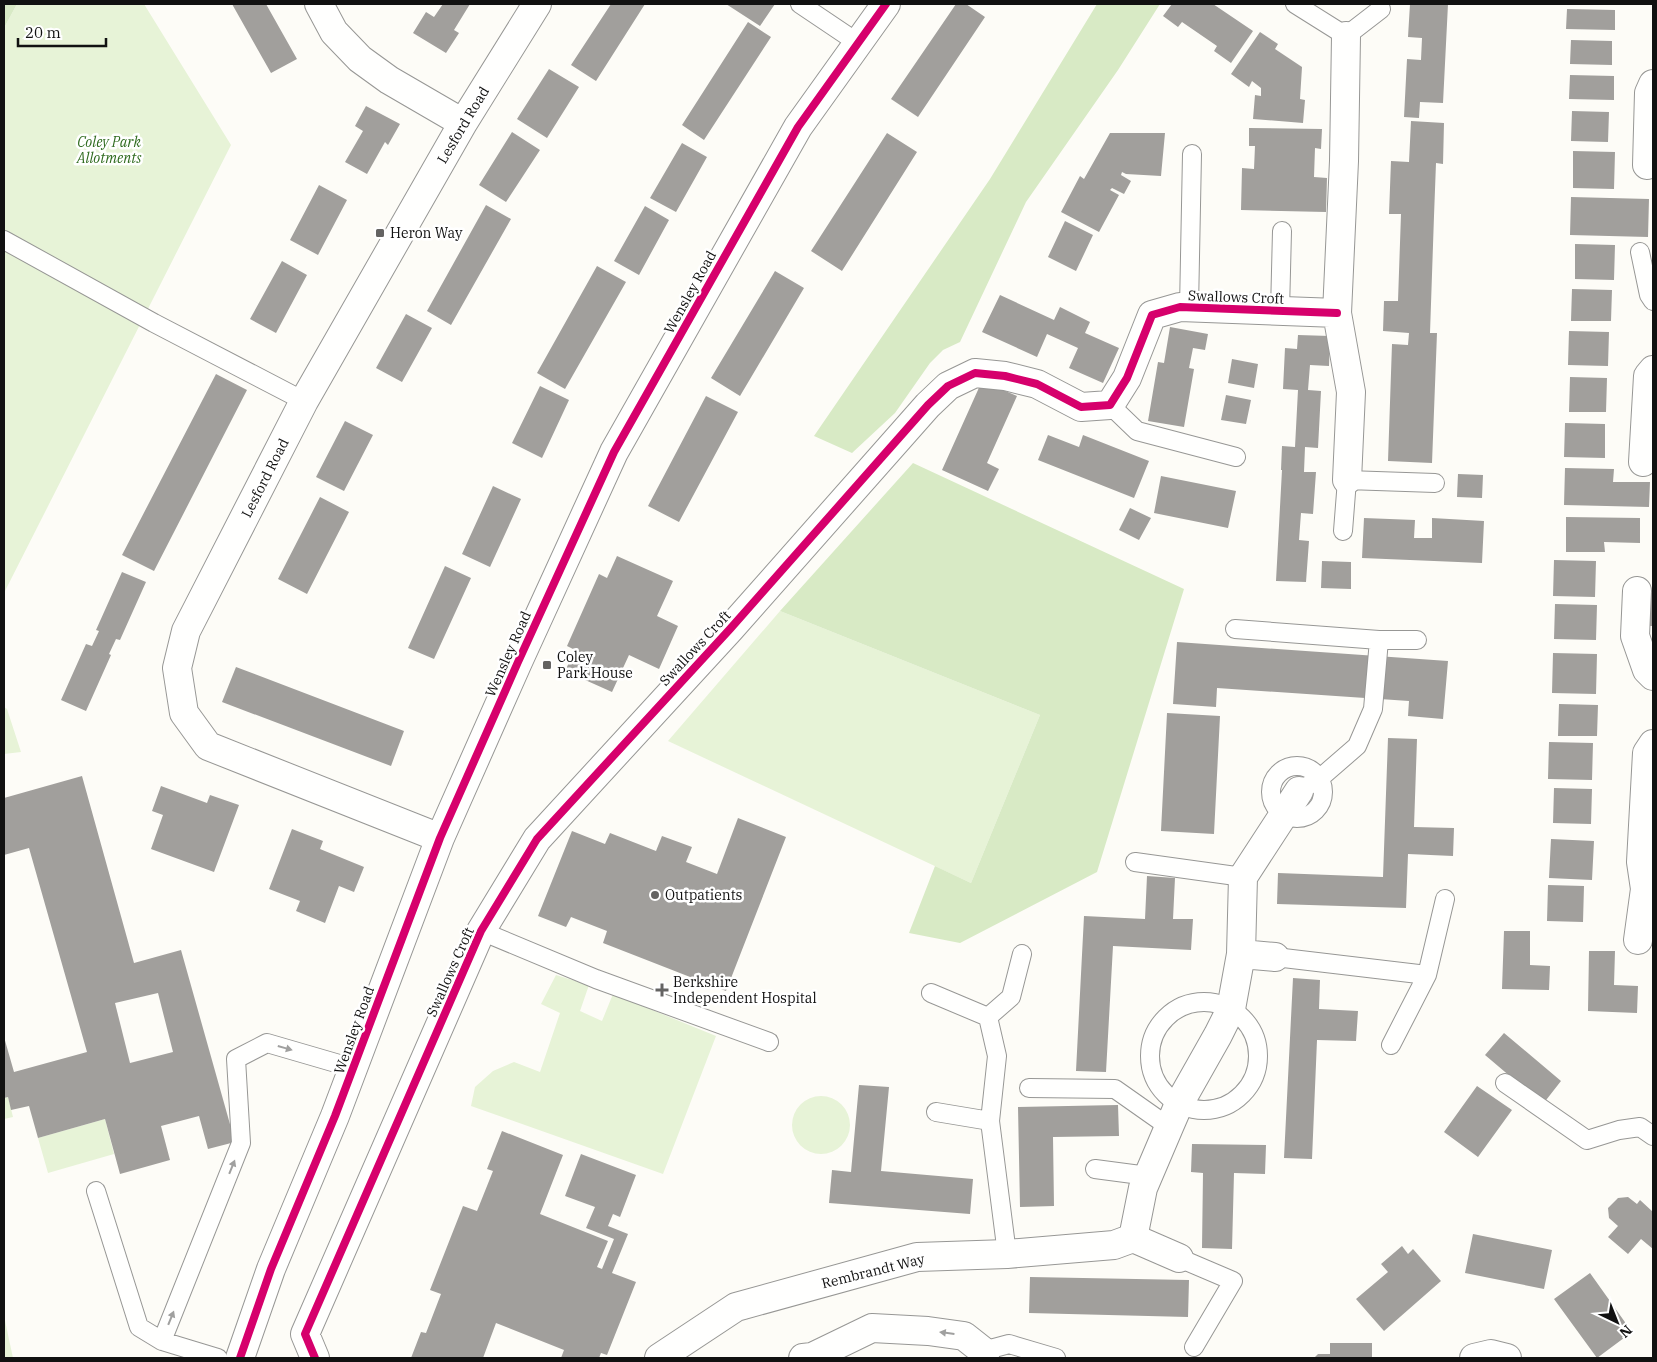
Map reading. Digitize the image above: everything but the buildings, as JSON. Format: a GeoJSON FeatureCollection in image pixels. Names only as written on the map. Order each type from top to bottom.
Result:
{"type":"FeatureCollection","features":[{"type":"Feature","properties":{"kind":"street"},"geometry":{"type":"LineString","coordinates":[[319,4],[334,32],[360,59],[389,80],[463,122]]}},
{"type":"Feature","properties":{"kind":"street","name":"Lesford Road"},"geometry":{"type":"LineString","coordinates":[[440,838],[208,746],[184,713],[177,668],[186,631],[304,401],[463,122],[537,4]]}},
{"type":"Feature","properties":{"kind":"street","name":"Wensley Road"},"geometry":{"type":"LineString","coordinates":[[240,1358],[271,1268],[335,1116],[440,838],[614,452],[798,127],[886,4]]}},
{"type":"Feature","properties":{"kind":"street"},"geometry":{"type":"LineString","coordinates":[[1346,36],[1344,161],[1337,313],[1351,392],[1348,480]]}},
{"type":"Feature","properties":{"kind":"street"},"geometry":{"type":"LineString","coordinates":[[1647,165],[1649,93],[1653,84]]}},
{"type":"Feature","properties":{"kind":"street","name":"Swallows Croft"},"geometry":{"type":"LineString","coordinates":[[315,1358],[305,1334],[482,931],[537,839],[730,629],[928,405],[948,386],[975,373],[1005,376],[1037,384],[1081,407],[1110,405],[1128,378],[1152,315],[1180,307],[1337,313]]}},
{"type":"Feature","properties":{"kind":"street"},"geometry":{"type":"LineString","coordinates":[[1644,462],[1648,376],[1653,370]]}},
{"type":"Feature","properties":{"kind":"street"},"geometry":{"type":"LineString","coordinates":[[1637,591],[1635,636],[1647,670],[1653,676]]}},
{"type":"Feature","properties":{"kind":"street"},"geometry":{"type":"LineString","coordinates":[[1638,940],[1645,889],[1641,862],[1647,753],[1653,744]]}},
{"type":"Feature","properties":{"kind":"street"},"geometry":{"type":"LineString","coordinates":[[1178,1258],[1133,1238],[1143,1188],[1174,1115],[1231,1008],[1241,954],[1243,877],[1283,814],[1309,784]]}},
{"type":"Feature","properties":{"kind":"street"},"geometry":{"type":"LineString","coordinates":[[1241,954],[1275,957]]}},
{"type":"Feature","properties":{"kind":"street","name":"Rembrandt Way"},"geometry":{"type":"LineString","coordinates":[[659,1358],[736,1307],[917,1257],[1007,1254],[1114,1245],[1133,1238]]}},
{"type":"Feature","properties":{"kind":"street"},"geometry":{"type":"LineString","coordinates":[[802,1358],[812,1357],[872,1328],[928,1331],[964,1336],[984,1355]]}},
{"type":"Feature","properties":{"kind":"street"},"geometry":{"type":"LineString","coordinates":[[1474,1358],[1491,1354],[1507,1358]]}},
{"type":"Feature","properties":{"kind":"lane"},"geometry":{"type":"LineString","coordinates":[[800,4],[858,43]]}},
{"type":"Feature","properties":{"kind":"lane"},"geometry":{"type":"LineString","coordinates":[[1295,4],[1346,36],[1381,9]]}},
{"type":"Feature","properties":{"kind":"lane"},"geometry":{"type":"LineString","coordinates":[[1189,308],[1192,154]]}},
{"type":"Feature","properties":{"kind":"lane"},"geometry":{"type":"LineString","coordinates":[[1280,311],[1282,231]]}},
{"type":"Feature","properties":{"kind":"lane"},"geometry":{"type":"LineString","coordinates":[[4,240],[154,323],[304,401]]}},
{"type":"Feature","properties":{"kind":"lane"},"geometry":{"type":"LineString","coordinates":[[1640,252],[1649,295],[1653,301]]}},
{"type":"Feature","properties":{"kind":"lane"},"geometry":{"type":"LineString","coordinates":[[1110,405],[1137,431],[1236,457]]}},
{"type":"Feature","properties":{"kind":"lane"},"geometry":{"type":"LineString","coordinates":[[1343,531],[1348,480],[1435,483]]}},
{"type":"Feature","properties":{"kind":"lane"},"geometry":{"type":"LineString","coordinates":[[1235,629],[1379,640],[1418,640]]}},
{"type":"Feature","properties":{"kind":"lane"},"geometry":{"type":"LineString","coordinates":[[1309,784],[1357,746],[1373,709],[1379,640]]}},
{"type":"Feature","properties":{"kind":"lane"},"geometry":{"type":"LineString","coordinates":[[1135,862],[1243,877]]}},
{"type":"Feature","properties":{"kind":"lane"},"geometry":{"type":"LineString","coordinates":[[1390,1045],[1427,975],[1445,899]]}},
{"type":"Feature","properties":{"kind":"lane"},"geometry":{"type":"LineString","coordinates":[[482,931],[596,979],[769,1042]]}},
{"type":"Feature","properties":{"kind":"lane"},"geometry":{"type":"LineString","coordinates":[[988,1017],[1011,997],[1022,954]]}},
{"type":"Feature","properties":{"kind":"lane"},"geometry":{"type":"LineString","coordinates":[[1275,957],[1427,975]]}},
{"type":"Feature","properties":{"kind":"lane"},"geometry":{"type":"LineString","coordinates":[[931,993],[988,1017]]}},
{"type":"Feature","properties":{"kind":"lane"},"geometry":{"type":"LineString","coordinates":[[1029,1088],[1116,1089],[1174,1115],[1195,1110],[1213,1109],[1229,1104],[1243,1094],[1252,1079],[1258,1062],[1257,1043],[1250,1025],[1231,1008],[1220,1003],[1201,1001],[1183,1005],[1167,1016],[1155,1030],[1150,1046],[1150,1064],[1155,1080],[1165,1094],[1174,1115]]}},
{"type":"Feature","properties":{"kind":"lane"},"geometry":{"type":"LineString","coordinates":[[988,1017],[997,1056],[990,1121],[1007,1254]]}},
{"type":"Feature","properties":{"kind":"lane"},"geometry":{"type":"LineString","coordinates":[[162,1341],[241,1143],[236,1059],[268,1043],[353,1068]]}},
{"type":"Feature","properties":{"kind":"lane"},"geometry":{"type":"LineString","coordinates":[[1505,1083],[1588,1140],[1619,1130],[1640,1127],[1653,1136]]}},
{"type":"Feature","properties":{"kind":"lane"},"geometry":{"type":"LineString","coordinates":[[936,1112],[990,1121]]}},
{"type":"Feature","properties":{"kind":"lane"},"geometry":{"type":"LineString","coordinates":[[1094,1170],[1148,1176]]}},
{"type":"Feature","properties":{"kind":"lane"},"geometry":{"type":"LineString","coordinates":[[96,1191],[140,1327],[162,1341],[218,1358]]}},
{"type":"Feature","properties":{"kind":"lane"},"geometry":{"type":"LineString","coordinates":[[1178,1258],[1233,1281],[1194,1347]]}},
{"type":"Feature","properties":{"kind":"lane"},"geometry":{"type":"LineString","coordinates":[[984,1355],[1009,1344],[1056,1358]]}},
{"type":"Feature","properties":{"kind":"green space"},"geometry":{"type":"Polygon","coordinates":[[[4,4],[17,4],[4,28],[4,4]]]}},
{"type":"Feature","properties":{"kind":"green space","name":"Coley Park Allotments"},"geometry":{"type":"Polygon","coordinates":[[[17,4],[144,4],[231,145],[4,593],[4,28],[17,4]]]}},
{"type":"Feature","properties":{"kind":"green space"},"geometry":{"type":"Polygon","coordinates":[[[1097,4],[1160,4],[1118,70],[1026,202],[960,342],[943,350],[930,363],[895,413],[852,453],[814,436],[990,179],[1097,4]]]}},
{"type":"Feature","properties":{"kind":"green space"},"geometry":{"type":"Polygon","coordinates":[[[913,463],[1184,589],[1097,872],[960,943],[909,933],[935,866],[971,883],[1040,715],[780,611],[913,463]]]}},
{"type":"Feature","properties":{"kind":"green space"},"geometry":{"type":"Polygon","coordinates":[[[780,611],[1040,715],[971,883],[668,741],[780,611]]]}},
{"type":"Feature","properties":{"kind":"green space"},"geometry":{"type":"Polygon","coordinates":[[[4,707],[7,709],[21,752],[4,754],[4,707]]]}},
{"type":"Feature","properties":{"kind":"green space"},"geometry":{"type":"Polygon","coordinates":[[[556,975],[589,985],[580,1011],[602,1021],[613,994],[716,1036],[663,1174],[471,1106],[475,1087],[493,1071],[514,1062],[540,1072],[560,1013],[541,1004],[556,975]]]}},
{"type":"Feature","properties":{"kind":"green space"},"geometry":{"type":"Polygon","coordinates":[[[815,1096],[827,1096],[842,1104],[850,1119],[850,1131],[842,1146],[827,1154],[815,1154],[800,1146],[792,1131],[792,1119],[800,1104],[815,1096]]]}},
{"type":"Feature","properties":{"kind":"green space"},"geometry":{"type":"Polygon","coordinates":[[[8,1097],[13,1117],[4,1119],[4,1098],[8,1097]]]}},
{"type":"Feature","properties":{"kind":"green space"},"geometry":{"type":"Polygon","coordinates":[[[105,1119],[114,1154],[48,1173],[38,1138],[105,1119]]]}},
{"type":"Feature","properties":{"kind":"green space"},"geometry":{"type":"Polygon","coordinates":[[[4,1316],[13,1358],[4,1358],[4,1316]]]}},
{"type":"Feature","properties":{"kind":"cycle path"},"geometry":{"type":"LineString","coordinates":[[240,1358],[271,1269],[335,1116],[440,838],[614,452],[798,127],[886,4]]}},
{"type":"Feature","properties":{"kind":"cycle path"},"geometry":{"type":"LineString","coordinates":[[315,1358],[305,1334],[481,931],[537,839],[730,629],[928,405],[948,386],[975,373],[1005,376],[1037,384],[1081,407],[1110,405],[1127,378],[1152,315],[1180,307],[1337,313]]}},
{"type":"Feature","properties":{"kind":"place","name":"Heron Way"},"geometry":{"type":"Point","coordinates":[380,233]}},
{"type":"Feature","properties":{"kind":"place","name":"Coley Park House"},"geometry":{"type":"Point","coordinates":[547,665]}},
{"type":"Feature","properties":{"kind":"place","name":"Outpatients"},"geometry":{"type":"Point","coordinates":[655,895]}},
{"type":"Feature","properties":{"kind":"place","name":"Berkshire Independent Hospital"},"geometry":{"type":"Point","coordinates":[662,990]}}]}
